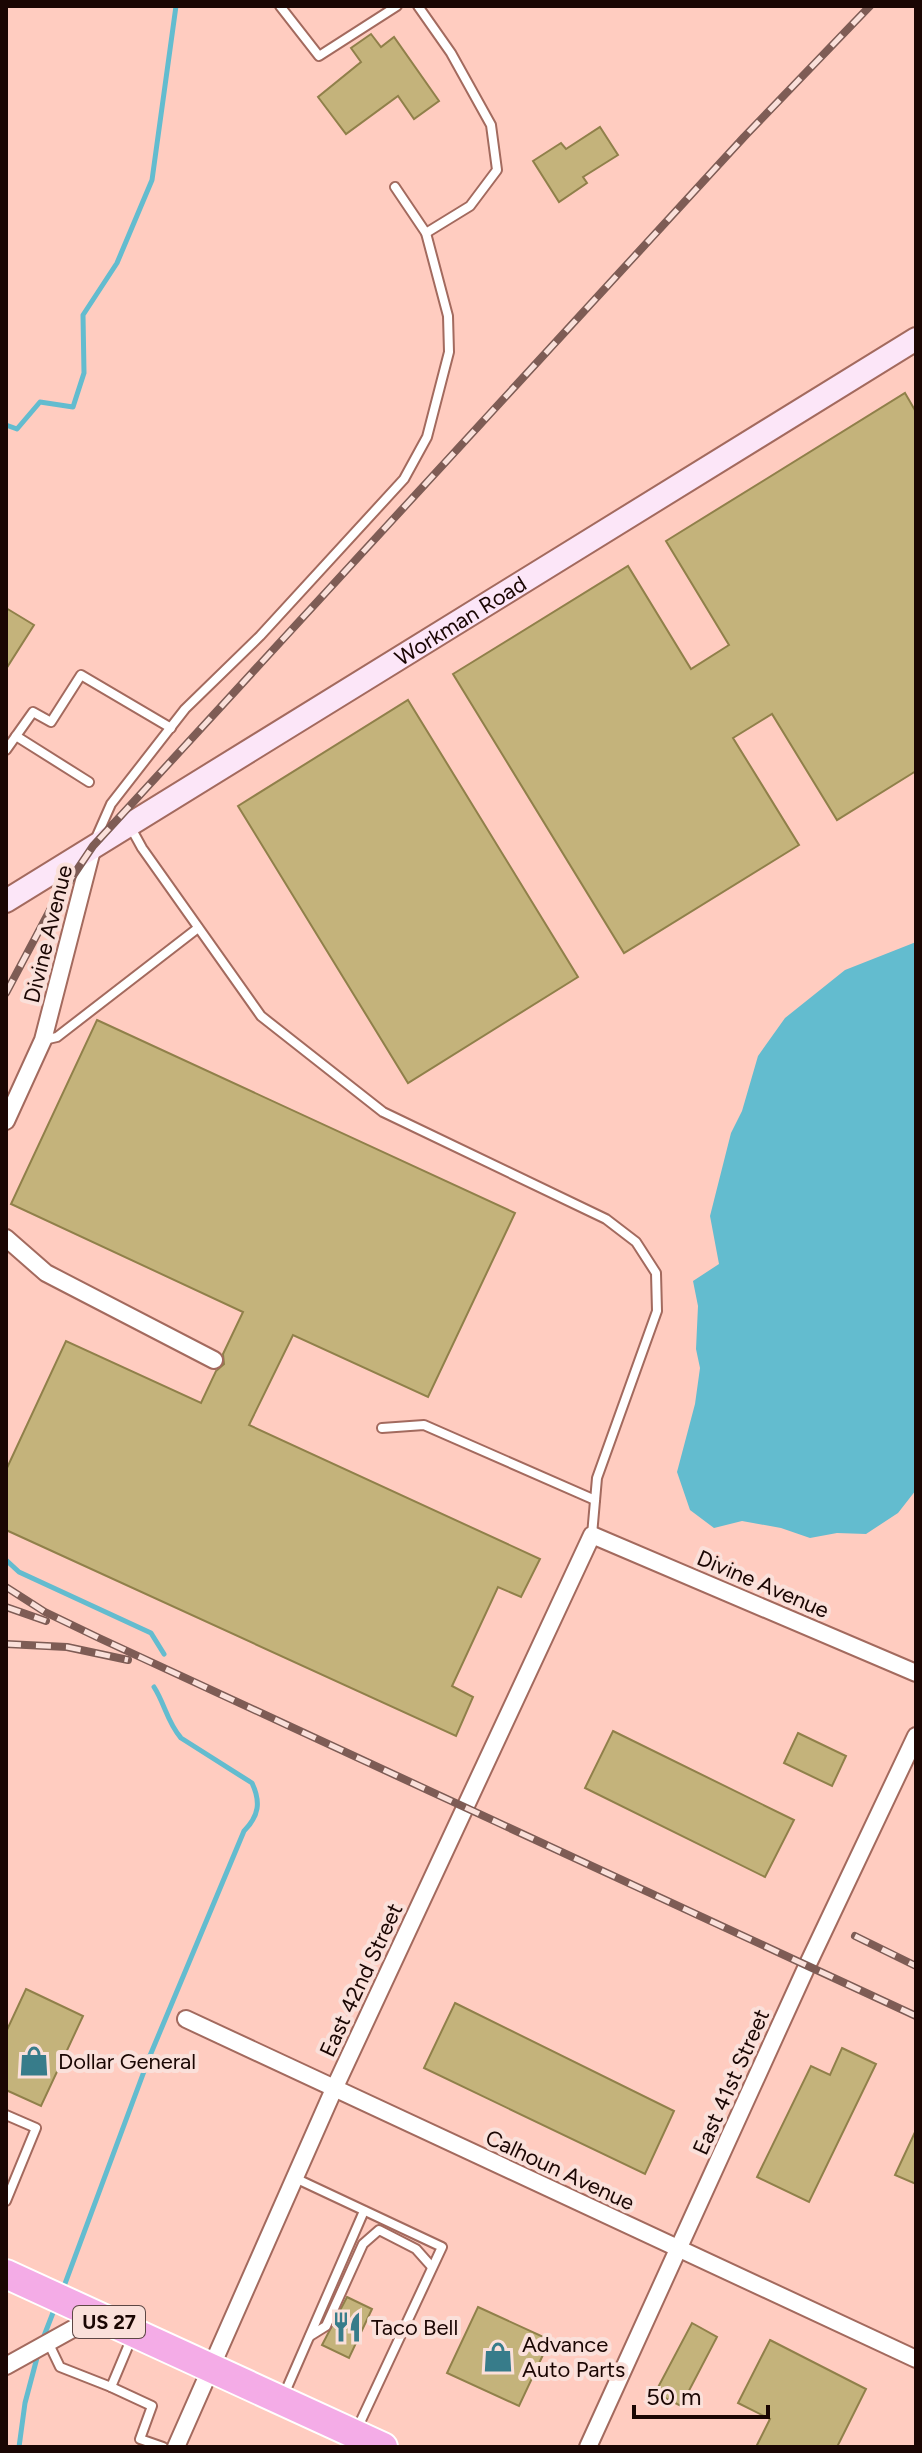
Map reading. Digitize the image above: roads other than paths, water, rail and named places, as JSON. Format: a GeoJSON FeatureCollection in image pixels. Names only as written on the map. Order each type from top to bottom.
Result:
{"type":"FeatureCollection","features":[{"type":"Feature","properties":{"kind":"highway","name":"US 27"},"geometry":{"type":"LineString","coordinates":[[6,2274],[383,2447]]}},
{"type":"Feature","properties":{"kind":"street","name":"Workman Road"},"geometry":{"type":"LineString","coordinates":[[6,901],[916,339]]}},
{"type":"Feature","properties":{"kind":"street","name":"Divine Avenue"},"geometry":{"type":"LineString","coordinates":[[6,1121],[43,1040],[93,846]]}},
{"type":"Feature","properties":{"kind":"street"},"geometry":{"type":"LineString","coordinates":[[6,1238],[46,1273],[214,1360]]}},
{"type":"Feature","properties":{"kind":"street","name":"Divine Avenue"},"geometry":{"type":"LineString","coordinates":[[592,1535],[916,1673]]}},
{"type":"Feature","properties":{"kind":"street","name":"East 42nd Street"},"geometry":{"type":"LineString","coordinates":[[176,2447],[334,2089],[592,1535]]}},
{"type":"Feature","properties":{"kind":"street","name":"East 41st Street"},"geometry":{"type":"LineString","coordinates":[[588,2447],[807,1966],[916,1736]]}},
{"type":"Feature","properties":{"kind":"street","name":"Calhoun Avenue"},"geometry":{"type":"LineString","coordinates":[[186,2019],[916,2359]]}},
{"type":"Feature","properties":{"kind":"street"},"geometry":{"type":"LineString","coordinates":[[6,2366],[96,2316]]}},
{"type":"Feature","properties":{"kind":"lane"},"geometry":{"type":"LineString","coordinates":[[280,6],[319,56],[397,6]]}},
{"type":"Feature","properties":{"kind":"lane"},"geometry":{"type":"LineString","coordinates":[[418,6],[451,53],[491,125],[497,170],[470,206],[426,233]]}},
{"type":"Feature","properties":{"kind":"lane"},"geometry":{"type":"LineString","coordinates":[[93,846],[111,804],[185,709],[260,636],[404,479],[427,437],[449,352],[448,316],[426,233],[395,187]]}},
{"type":"Feature","properties":{"kind":"lane"},"geometry":{"type":"LineString","coordinates":[[6,750],[33,712],[51,722],[81,675],[171,728]]}},
{"type":"Feature","properties":{"kind":"lane"},"geometry":{"type":"LineString","coordinates":[[16,736],[89,782]]}},
{"type":"Feature","properties":{"kind":"lane"},"geometry":{"type":"LineString","coordinates":[[129,824],[142,848],[261,1016],[383,1112],[606,1219],[636,1242],[656,1273],[657,1311],[597,1478],[592,1535]]}},
{"type":"Feature","properties":{"kind":"lane"},"geometry":{"type":"LineString","coordinates":[[43,1040],[57,1037],[198,928]]}},
{"type":"Feature","properties":{"kind":"lane"},"geometry":{"type":"LineString","coordinates":[[382,1428],[424,1425],[595,1500]]}},
{"type":"Feature","properties":{"kind":"lane"},"geometry":{"type":"LineString","coordinates":[[6,2115],[36,2128],[6,2201]]}},
{"type":"Feature","properties":{"kind":"lane"},"geometry":{"type":"LineString","coordinates":[[295,2178],[442,2247],[354,2434]]}},
{"type":"Feature","properties":{"kind":"lane"},"geometry":{"type":"LineString","coordinates":[[282,2401],[364,2211]]}},
{"type":"Feature","properties":{"kind":"lane"},"geometry":{"type":"LineString","coordinates":[[309,2337],[326,2326],[363,2244],[379,2230],[416,2249],[432,2267]]}},
{"type":"Feature","properties":{"kind":"lane"},"geometry":{"type":"LineString","coordinates":[[111,2387],[134,2333]]}},
{"type":"Feature","properties":{"kind":"lane"},"geometry":{"type":"LineString","coordinates":[[48,2342],[60,2367],[152,2406],[140,2439],[163,2447]]}},
{"type":"Feature","properties":{"kind":"water"},"geometry":{"type":"Polygon","coordinates":[[[916,942],[916,1490],[898,1513],[866,1534],[837,1533],[810,1538],[781,1528],[742,1521],[714,1528],[690,1510],[677,1472],[695,1404],[700,1368],[696,1349],[698,1306],[693,1281],[719,1264],[710,1216],[731,1133],[742,1111],[758,1056],[785,1018],[845,970],[916,942]]]}},
{"type":"Feature","properties":{"kind":"waterway"},"geometry":{"type":"LineString","coordinates":[[6,425],[17,429],[40,402],[73,407],[84,373],[83,315],[117,263],[152,180],[176,6]]}},
{"type":"Feature","properties":{"kind":"waterway"},"geometry":{"type":"LineString","coordinates":[[6,1560],[19,1572],[151,1633],[164,1654]]}},
{"type":"Feature","properties":{"kind":"waterway"},"geometry":{"type":"LineString","coordinates":[[63,2289],[149,2058],[244,1831],[253,1820],[257,1808],[252,1783],[181,1738],[154,1687]]}},
{"type":"Feature","properties":{"kind":"waterway"},"geometry":{"type":"LineString","coordinates":[[42,2341],[56,2305]]}},
{"type":"Feature","properties":{"kind":"waterway"},"geometry":{"type":"LineString","coordinates":[[19,2447],[25,2403],[38,2354]]}},
{"type":"Feature","properties":{"kind":"railway"},"geometry":{"type":"LineString","coordinates":[[6,993],[50,910],[93,846],[744,137],[870,6]]}},
{"type":"Feature","properties":{"kind":"railway"},"geometry":{"type":"LineString","coordinates":[[6,1587],[45,1612],[99,1638],[916,2016]]}},
{"type":"Feature","properties":{"kind":"railway"},"geometry":{"type":"LineString","coordinates":[[6,1607],[46,1621]]}},
{"type":"Feature","properties":{"kind":"railway"},"geometry":{"type":"LineString","coordinates":[[6,1644],[67,1647],[128,1660]]}},
{"type":"Feature","properties":{"kind":"railway"},"geometry":{"type":"LineString","coordinates":[[855,1936],[916,1966]]}},
{"type":"Feature","properties":{"kind":"place","name":"Dollar General"},"geometry":{"type":"Point","coordinates":[34,2061]}},
{"type":"Feature","properties":{"kind":"place","name":"Taco Bell"},"geometry":{"type":"Point","coordinates":[347,2327]}},
{"type":"Feature","properties":{"kind":"place","name":"Advance Auto Parts"},"geometry":{"type":"Point","coordinates":[498,2357]}}]}
